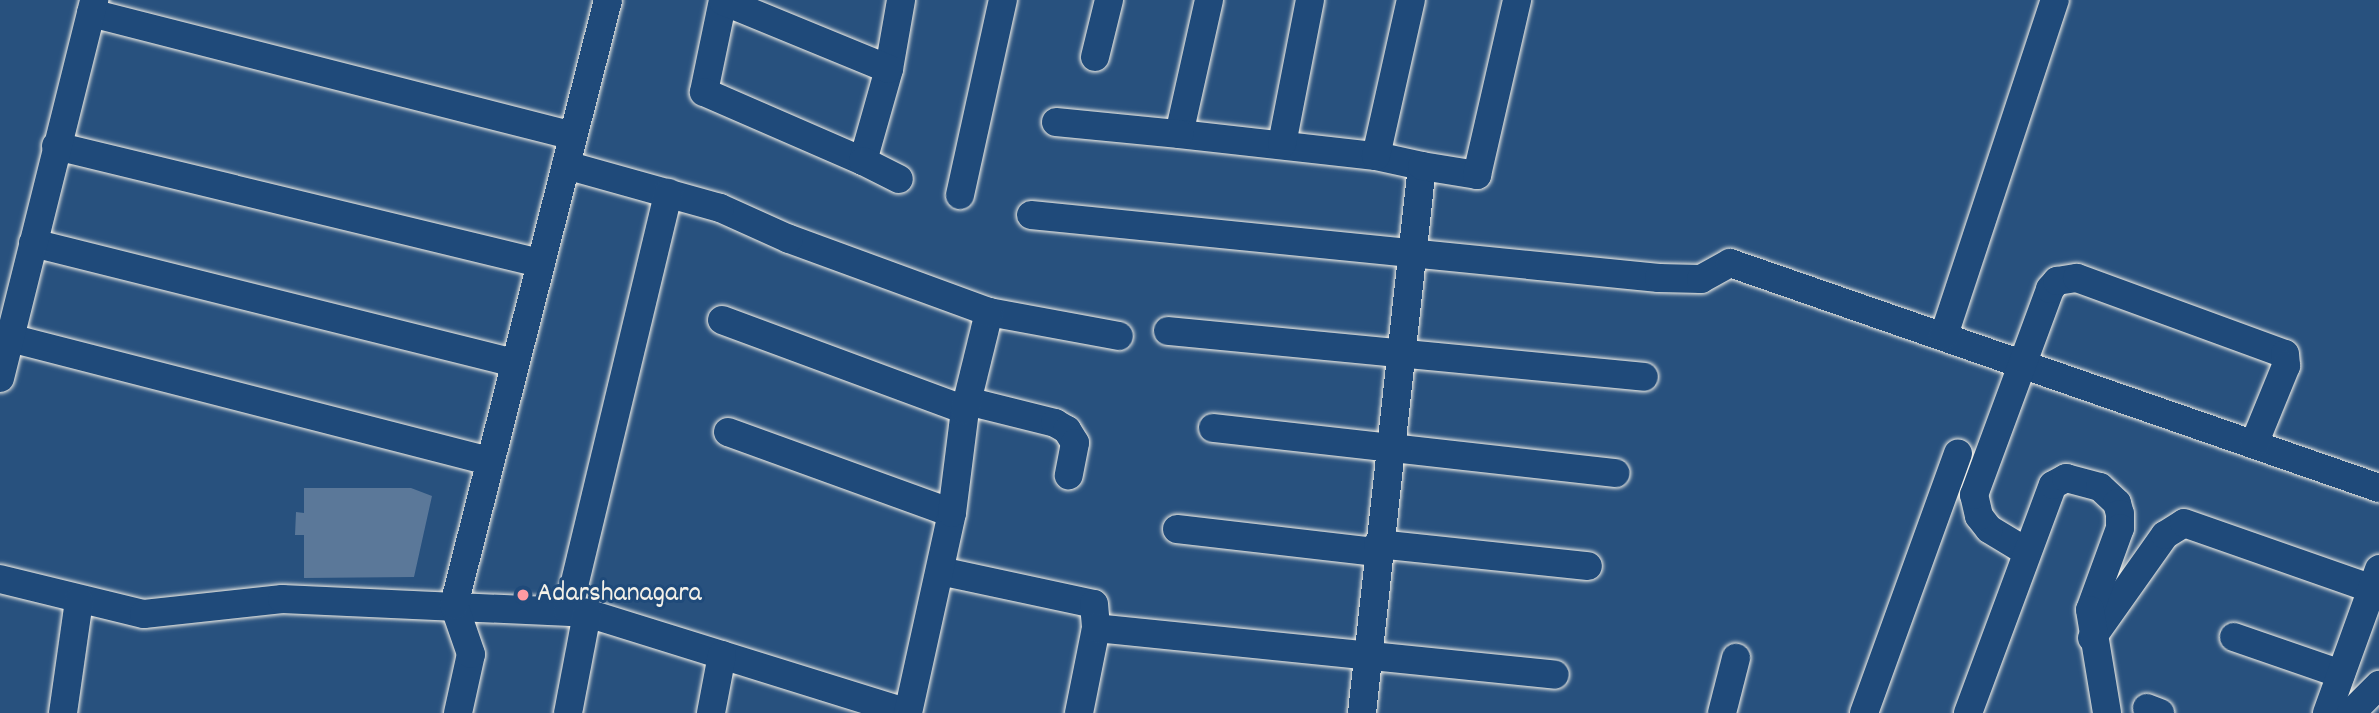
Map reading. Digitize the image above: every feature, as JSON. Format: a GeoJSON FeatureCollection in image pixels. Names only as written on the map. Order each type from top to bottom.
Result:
{"type":"FeatureCollection","features":[{"type":"Feature","properties":{"kind":"street"},"geometry":{"type":"LineString","coordinates":[[458,713],[471,654],[454,605],[608,0]]}},
{"type":"Feature","properties":{"kind":"street"},"geometry":{"type":"LineString","coordinates":[[863,161],[889,69],[901,0]]}},
{"type":"Feature","properties":{"kind":"street"},"geometry":{"type":"LineString","coordinates":[[960,195],[1003,0]]}},
{"type":"Feature","properties":{"kind":"street"},"geometry":{"type":"LineString","coordinates":[[1095,58],[1109,0]]}},
{"type":"Feature","properties":{"kind":"street"},"geometry":{"type":"LineString","coordinates":[[1179,134],[1209,0]]}},
{"type":"Feature","properties":{"kind":"street"},"geometry":{"type":"LineString","coordinates":[[1282,144],[1310,0]]}},
{"type":"Feature","properties":{"kind":"street"},"geometry":{"type":"LineString","coordinates":[[1376,156],[1412,0]]}},
{"type":"Feature","properties":{"kind":"street"},"geometry":{"type":"LineString","coordinates":[[1056,122],[1282,144],[1376,156],[1476,175],[1517,0]]}},
{"type":"Feature","properties":{"kind":"street"},"geometry":{"type":"LineString","coordinates":[[1944,335],[2055,0]]}},
{"type":"Feature","properties":{"kind":"street"},"geometry":{"type":"LineString","coordinates":[[889,69],[723,1],[704,92],[863,161],[899,180]]}},
{"type":"Feature","properties":{"kind":"street"},"geometry":{"type":"LineString","coordinates":[[0,378],[93,7],[573,136]]}},
{"type":"Feature","properties":{"kind":"street"},"geometry":{"type":"LineString","coordinates":[[56,146],[541,263]]}},
{"type":"Feature","properties":{"kind":"street"},"geometry":{"type":"LineString","coordinates":[[566,165],[720,208],[789,239],[989,312],[1119,336]]}},
{"type":"Feature","properties":{"kind":"street"},"geometry":{"type":"LineString","coordinates":[[1362,713],[1409,252],[1422,166]]}},
{"type":"Feature","properties":{"kind":"street"},"geometry":{"type":"LineString","coordinates":[[568,713],[578,612],[668,193]]}},
{"type":"Feature","properties":{"kind":"street"},"geometry":{"type":"LineString","coordinates":[[1031,215],[1687,280],[1701,279],[1730,263],[2022,361],[2379,488]]}},
{"type":"Feature","properties":{"kind":"street"},"geometry":{"type":"LineString","coordinates":[[33,243],[515,362]]}},
{"type":"Feature","properties":{"kind":"street"},"geometry":{"type":"LineString","coordinates":[[2027,552],[1989,529],[1979,516],[1974,495],[2050,289],[2067,277],[2077,278],[2286,354],[2286,366],[2254,443]]}},
{"type":"Feature","properties":{"kind":"street"},"geometry":{"type":"LineString","coordinates":[[0,579],[144,614],[282,599],[578,612],[908,713],[952,513],[966,405],[989,312]]}},
{"type":"Feature","properties":{"kind":"street"},"geometry":{"type":"LineString","coordinates":[[722,320],[966,405],[1055,423],[1067,430],[1075,443],[1069,475]]}},
{"type":"Feature","properties":{"kind":"street"},"geometry":{"type":"LineString","coordinates":[[1168,331],[1399,351],[1644,377]]}},
{"type":"Feature","properties":{"kind":"street"},"geometry":{"type":"LineString","coordinates":[[10,338],[490,461]]}},
{"type":"Feature","properties":{"kind":"street"},"geometry":{"type":"LineString","coordinates":[[1213,428],[1615,473]]}},
{"type":"Feature","properties":{"kind":"street"},"geometry":{"type":"LineString","coordinates":[[729,432],[952,513]]}},
{"type":"Feature","properties":{"kind":"street"},"geometry":{"type":"LineString","coordinates":[[1864,713],[1958,454]]}},
{"type":"Feature","properties":{"kind":"street"},"geometry":{"type":"LineString","coordinates":[[1969,713],[2027,552],[2058,479],[2101,487],[2117,503],[2120,528],[2090,610],[2092,638],[2107,713]]}},
{"type":"Feature","properties":{"kind":"street"},"geometry":{"type":"LineString","coordinates":[[2092,638],[2165,534],[2184,523],[2375,579],[2327,713]]}},
{"type":"Feature","properties":{"kind":"street"},"geometry":{"type":"LineString","coordinates":[[1177,529],[1588,566]]}},
{"type":"Feature","properties":{"kind":"street"},"geometry":{"type":"LineString","coordinates":[[940,571],[1081,599],[1094,604],[1096,628],[1079,713]]}},
{"type":"Feature","properties":{"kind":"street"},"geometry":{"type":"LineString","coordinates":[[63,713],[79,600]]}},
{"type":"Feature","properties":{"kind":"street"},"geometry":{"type":"LineString","coordinates":[[1096,628],[1555,675]]}},
{"type":"Feature","properties":{"kind":"street"},"geometry":{"type":"LineString","coordinates":[[2234,637],[2341,674]]}},
{"type":"Feature","properties":{"kind":"street"},"geometry":{"type":"LineString","coordinates":[[711,713],[722,655]]}},
{"type":"Feature","properties":{"kind":"street"},"geometry":{"type":"LineString","coordinates":[[1722,713],[1736,658]]}},
{"type":"Feature","properties":{"kind":"street"},"geometry":{"type":"LineString","coordinates":[[2351,713],[2379,685]]}},
{"type":"Feature","properties":{"kind":"building"},"geometry":{"type":"Polygon","coordinates":[[[304,488],[411,488],[432,496],[414,577],[304,578],[304,535],[295,535],[296,512],[304,513],[304,488]]]}},
{"type":"Feature","properties":{"kind":"place","name":"Adarshanagara"},"geometry":{"type":"Point","coordinates":[523,595]}}]}
